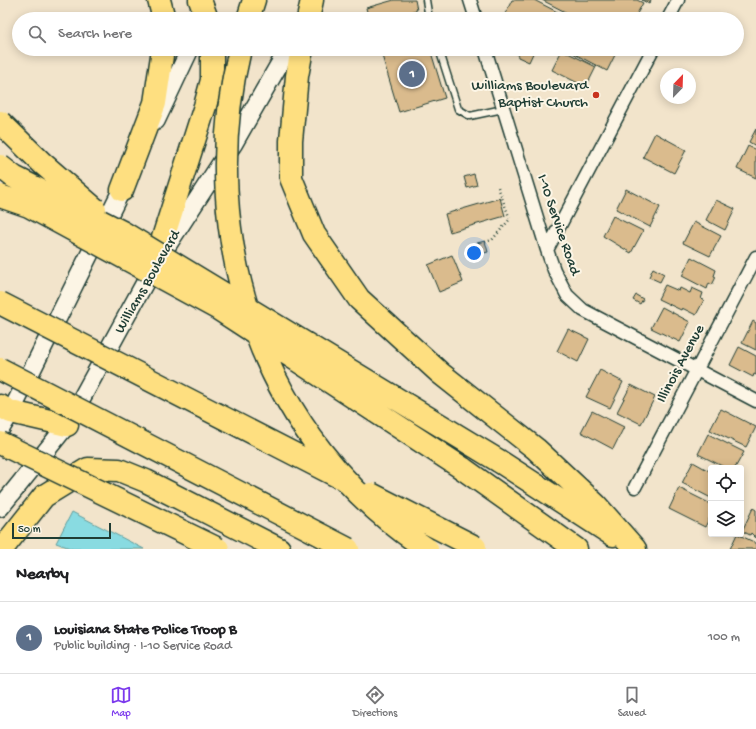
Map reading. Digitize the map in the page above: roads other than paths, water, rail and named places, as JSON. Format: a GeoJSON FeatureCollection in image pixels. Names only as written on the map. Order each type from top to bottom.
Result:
{"type":"FeatureCollection","features":[{"type":"Feature","properties":{"kind":"highway"},"geometry":{"type":"LineString","coordinates":[[159,0],[162,12]]}},
{"type":"Feature","properties":{"kind":"highway"},"geometry":{"type":"LineString","coordinates":[[250,12],[254,0]]}},
{"type":"Feature","properties":{"kind":"highway"},"geometry":{"type":"LineString","coordinates":[[309,12],[311,0]]}},
{"type":"Feature","properties":{"kind":"highway"},"geometry":{"type":"LineString","coordinates":[[122,190],[155,103],[162,56]]}},
{"type":"Feature","properties":{"kind":"highway"},"geometry":{"type":"LineString","coordinates":[[154,266],[205,106],[212,80],[212,56]]}},
{"type":"Feature","properties":{"kind":"highway"},"geometry":{"type":"LineString","coordinates":[[239,56],[227,119],[225,189],[231,245],[245,307],[268,364],[304,428],[335,468],[369,504],[427,549]]}},
{"type":"Feature","properties":{"kind":"highway"},"geometry":{"type":"LineString","coordinates":[[301,56],[297,76],[291,141],[291,178],[314,234],[359,300],[440,373],[536,449],[596,505],[635,549]]}},
{"type":"Feature","properties":{"kind":"highway"},"geometry":{"type":"LineString","coordinates":[[0,122],[42,163],[122,232]]}},
{"type":"Feature","properties":{"kind":"highway"},"geometry":{"type":"LineString","coordinates":[[0,166],[14,177],[122,232],[499,461],[635,549]]}},
{"type":"Feature","properties":{"kind":"highway"},"geometry":{"type":"LineString","coordinates":[[0,196],[29,206],[217,308],[462,468],[576,549]]}},
{"type":"Feature","properties":{"kind":"highway"},"geometry":{"type":"LineString","coordinates":[[0,303],[477,548]]}},
{"type":"Feature","properties":{"kind":"highway"},"geometry":{"type":"LineString","coordinates":[[0,369],[348,549]]}},
{"type":"Feature","properties":{"kind":"highway"},"geometry":{"type":"LineString","coordinates":[[4,416],[67,425]]}},
{"type":"Feature","properties":{"kind":"highway"},"geometry":{"type":"LineString","coordinates":[[0,443],[218,549]]}},
{"type":"Feature","properties":{"kind":"highway"},"geometry":{"type":"LineString","coordinates":[[2,549],[44,496],[88,468],[119,470],[149,482],[279,549]]}},
{"type":"Feature","properties":{"kind":"main road"},"geometry":{"type":"LineString","coordinates":[[305,12],[311,0]]}},
{"type":"Feature","properties":{"kind":"main road"},"geometry":{"type":"LineString","coordinates":[[4,416],[122,190],[187,56]]}},
{"type":"Feature","properties":{"kind":"main road","name":"Williams Boulevard"},"geometry":{"type":"LineString","coordinates":[[0,508],[67,425],[154,266],[234,144],[284,56]]}},
{"type":"Feature","properties":{"kind":"street"},"geometry":{"type":"LineString","coordinates":[[470,0],[474,12]]}},
{"type":"Feature","properties":{"kind":"street"},"geometry":{"type":"LineString","coordinates":[[672,12],[678,0]]}},
{"type":"Feature","properties":{"kind":"street","name":"I-10 Service Road"},"geometry":{"type":"LineString","coordinates":[[487,56],[547,250],[554,270],[567,296],[583,310],[756,401]]}},
{"type":"Feature","properties":{"kind":"street"},"geometry":{"type":"LineString","coordinates":[[547,250],[649,56]]}},
{"type":"Feature","properties":{"kind":"street","name":"Illinois Avenue"},"geometry":{"type":"LineString","coordinates":[[635,487],[756,257]]}},
{"type":"Feature","properties":{"kind":"lane"},"geometry":{"type":"LineString","coordinates":[[426,0],[428,12]]}},
{"type":"Feature","properties":{"kind":"lane"},"geometry":{"type":"LineString","coordinates":[[440,56],[458,109],[470,116],[503,108]]}},
{"type":"Feature","properties":{"kind":"water"},"geometry":{"type":"Polygon","coordinates":[[[72,512],[144,549],[73,549],[56,543],[72,512]]]}},
{"type":"Feature","properties":{"kind":"place","name":"Louisiana State Police Troop B"},"geometry":{"type":"Point","coordinates":[412,74]}},
{"type":"Feature","properties":{"kind":"place","name":"Williams Boulevard Baptist Church"},"geometry":{"type":"Point","coordinates":[596,95]}}]}
